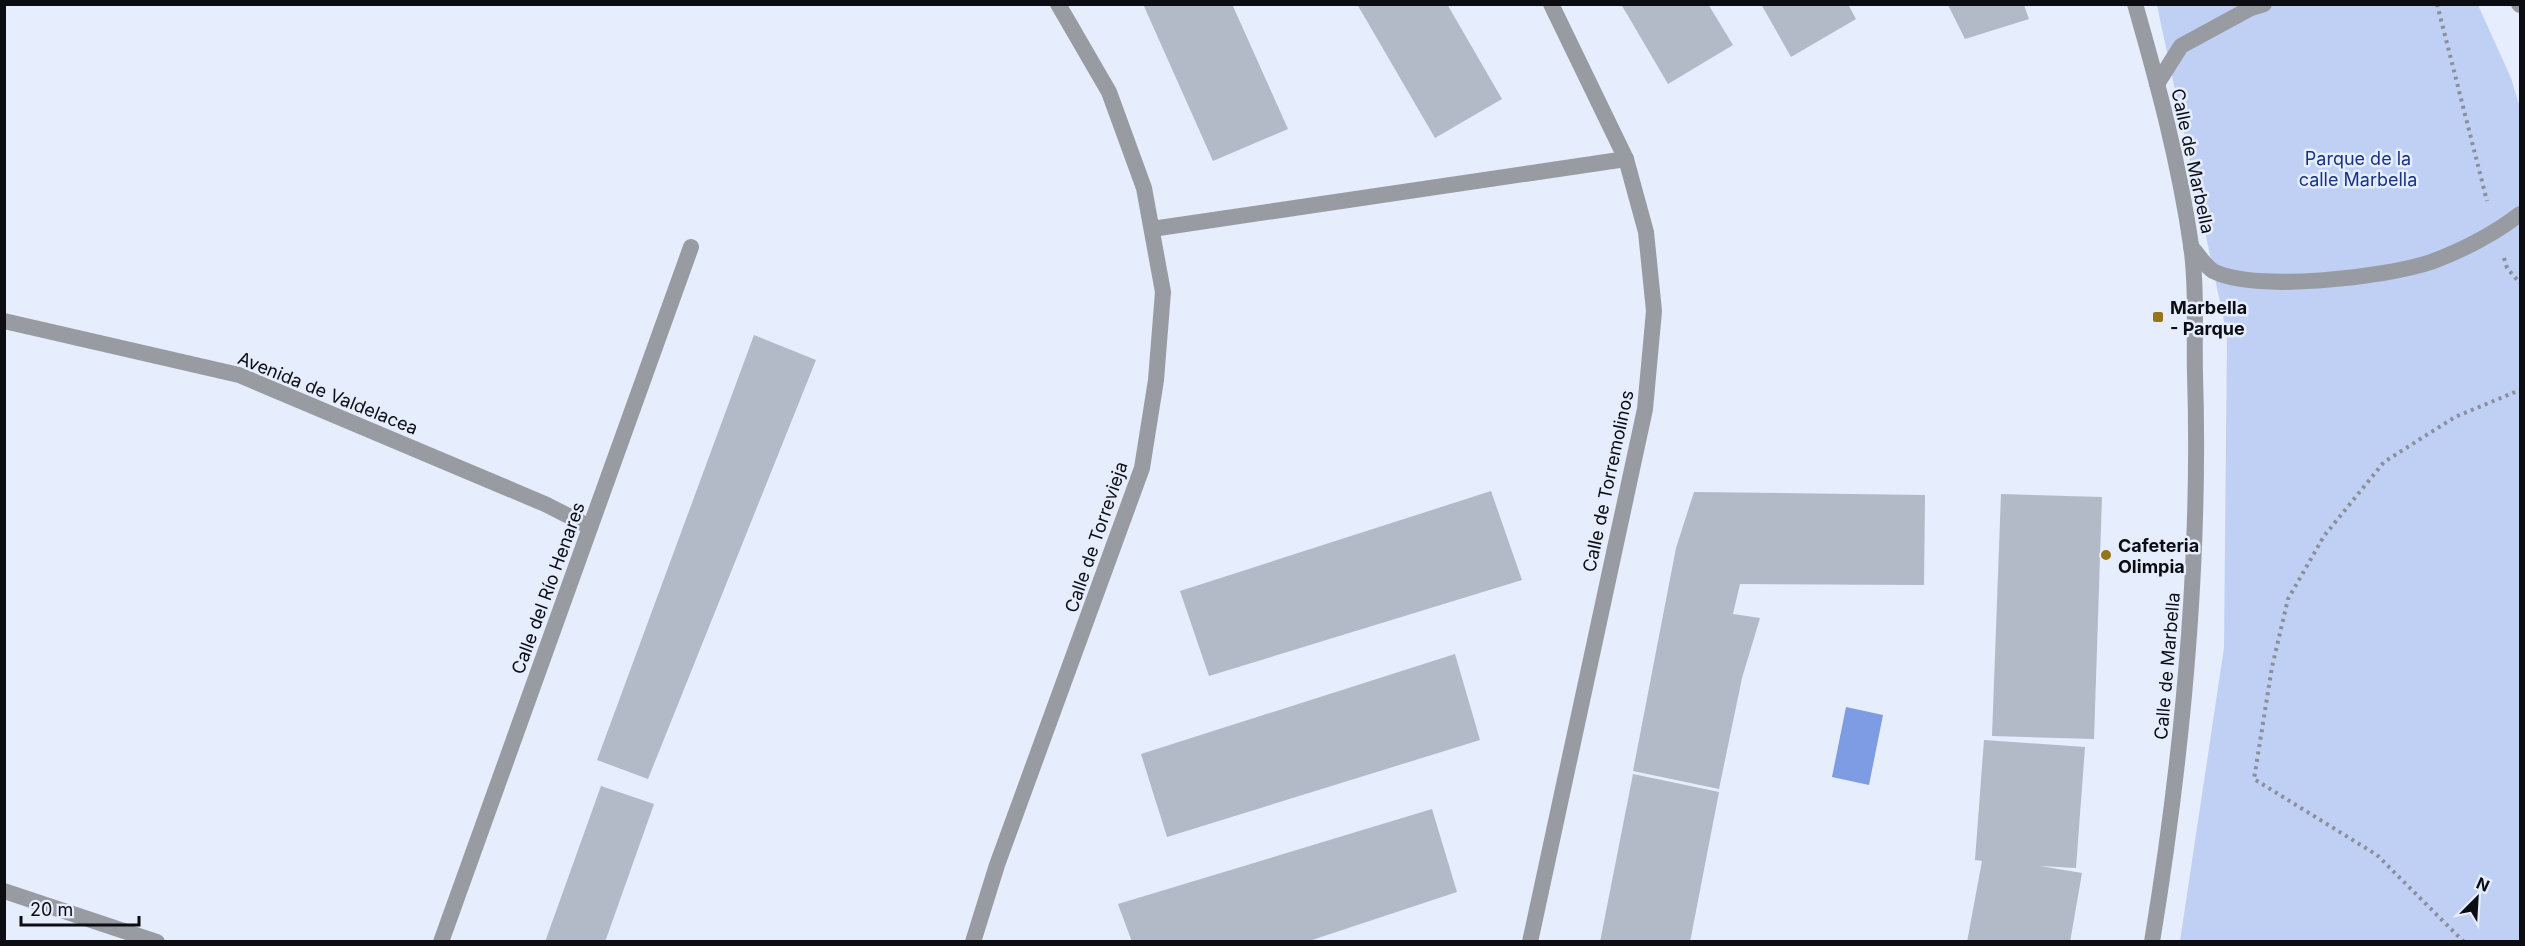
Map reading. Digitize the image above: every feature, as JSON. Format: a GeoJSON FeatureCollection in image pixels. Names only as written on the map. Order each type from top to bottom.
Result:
{"type":"FeatureCollection","features":[{"type":"Feature","properties":{"kind":"street","name":"Calle de Torrevieja"},"geometry":{"type":"LineString","coordinates":[[973,942],[997,865],[1142,468],[1156,380],[1163,292],[1144,188],[1108,92],[1058,4]]}},
{"type":"Feature","properties":{"kind":"street","name":"Calle de Torremolinos"},"geometry":{"type":"LineString","coordinates":[[1530,942],[1645,409],[1654,311],[1646,232],[1626,159],[1551,4]]}},
{"type":"Feature","properties":{"kind":"street","name":"Calle de Marbella"},"geometry":{"type":"LineString","coordinates":[[2135,4],[2157,84],[2191,247],[2198,471],[2190,656],[2169,837],[2152,942]]}},
{"type":"Feature","properties":{"kind":"street","name":"Calle de Marbella"},"geometry":{"type":"LineString","coordinates":[[2157,84],[2181,46],[2251,8],[2264,4]]}},
{"type":"Feature","properties":{"kind":"street"},"geometry":{"type":"LineString","coordinates":[[1152,228],[1626,159]]}},
{"type":"Feature","properties":{"kind":"street","name":"Calle de Marbella"},"geometry":{"type":"LineString","coordinates":[[2191,247],[2212,270],[2256,282],[2335,280],[2430,262],[2496,233],[2520,214]]}},
{"type":"Feature","properties":{"kind":"street","name":"Calle del Río Henares"},"geometry":{"type":"LineString","coordinates":[[441,942],[691,248]]}},
{"type":"Feature","properties":{"kind":"street","name":"Avenida de Valdelacea"},"geometry":{"type":"LineString","coordinates":[[4,321],[239,375],[545,504],[590,527]]}},
{"type":"Feature","properties":{"kind":"street"},"geometry":{"type":"LineString","coordinates":[[4,891],[157,942]]}},
{"type":"Feature","properties":{"kind":"path"},"geometry":{"type":"LineString","coordinates":[[2437,4],[2496,233],[2507,268],[2520,283]]}},
{"type":"Feature","properties":{"kind":"path"},"geometry":{"type":"LineString","coordinates":[[2464,942],[2376,855],[2254,779],[2272,667],[2288,598],[2324,536],[2384,462],[2455,417],[2520,390]]}},
{"type":"Feature","properties":{"kind":"green space","name":"Parque de la calle Marbella"},"geometry":{"type":"Polygon","coordinates":[[[2157,5],[2478,5],[2511,78],[2520,108],[2520,941],[2180,941],[2224,648],[2227,335],[2157,5]]]}},
{"type":"Feature","properties":{"kind":"water"},"geometry":{"type":"Polygon","coordinates":[[[1846,707],[1883,715],[1869,785],[1832,777],[1846,707]]]}},
{"type":"Feature","properties":{"kind":"building"},"geometry":{"type":"Polygon","coordinates":[[[1143,4],[1232,4],[1288,129],[1213,161],[1143,4]]]}},
{"type":"Feature","properties":{"kind":"building"},"geometry":{"type":"Polygon","coordinates":[[[1357,4],[1447,4],[1502,99],[1435,138],[1357,4]]]}},
{"type":"Feature","properties":{"kind":"building"},"geometry":{"type":"Polygon","coordinates":[[[1621,4],[1708,4],[1733,45],[1668,84],[1621,4]]]}},
{"type":"Feature","properties":{"kind":"building"},"geometry":{"type":"Polygon","coordinates":[[[1761,4],[1848,4],[1856,19],[1791,57],[1761,4]]]}},
{"type":"Feature","properties":{"kind":"building"},"geometry":{"type":"Polygon","coordinates":[[[1948,5],[2024,5],[2029,19],[1965,39],[1948,5]]]}},
{"type":"Feature","properties":{"kind":"building"},"geometry":{"type":"Polygon","coordinates":[[[754,335],[816,360],[648,779],[597,760],[754,335]]]}},
{"type":"Feature","properties":{"kind":"building"},"geometry":{"type":"Polygon","coordinates":[[[1491,491],[1522,580],[1209,676],[1180,591],[1491,491]]]}},
{"type":"Feature","properties":{"kind":"building"},"geometry":{"type":"Polygon","coordinates":[[[1694,492],[1925,495],[1924,585],[1740,584],[1733,614],[1760,618],[1742,678],[1719,789],[1633,771],[1676,548],[1694,492]]]}},
{"type":"Feature","properties":{"kind":"building"},"geometry":{"type":"Polygon","coordinates":[[[2001,494],[2102,497],[2094,739],[1992,736],[2001,494]]]}},
{"type":"Feature","properties":{"kind":"building"},"geometry":{"type":"Polygon","coordinates":[[[1455,654],[1480,740],[1167,837],[1141,754],[1455,654]]]}},
{"type":"Feature","properties":{"kind":"building"},"geometry":{"type":"Polygon","coordinates":[[[1984,740],[2085,747],[2076,868],[2040,866],[2082,873],[2070,942],[1967,942],[1982,861],[1975,860],[1984,740]]]}},
{"type":"Feature","properties":{"kind":"building"},"geometry":{"type":"Polygon","coordinates":[[[1633,774],[1719,792],[1690,942],[1600,942],[1633,774]]]}},
{"type":"Feature","properties":{"kind":"building"},"geometry":{"type":"Polygon","coordinates":[[[601,786],[654,804],[605,942],[545,942],[601,786]]]}},
{"type":"Feature","properties":{"kind":"building"},"geometry":{"type":"Polygon","coordinates":[[[1432,809],[1457,892],[1306,942],[1132,942],[1118,904],[1432,809]]]}},
{"type":"Feature","properties":{"kind":"place","name":"Marbella - Parque"},"geometry":{"type":"Point","coordinates":[2158,317]}},
{"type":"Feature","properties":{"kind":"place","name":"Cafeteria Olimpia"},"geometry":{"type":"Point","coordinates":[2106,555]}}]}
